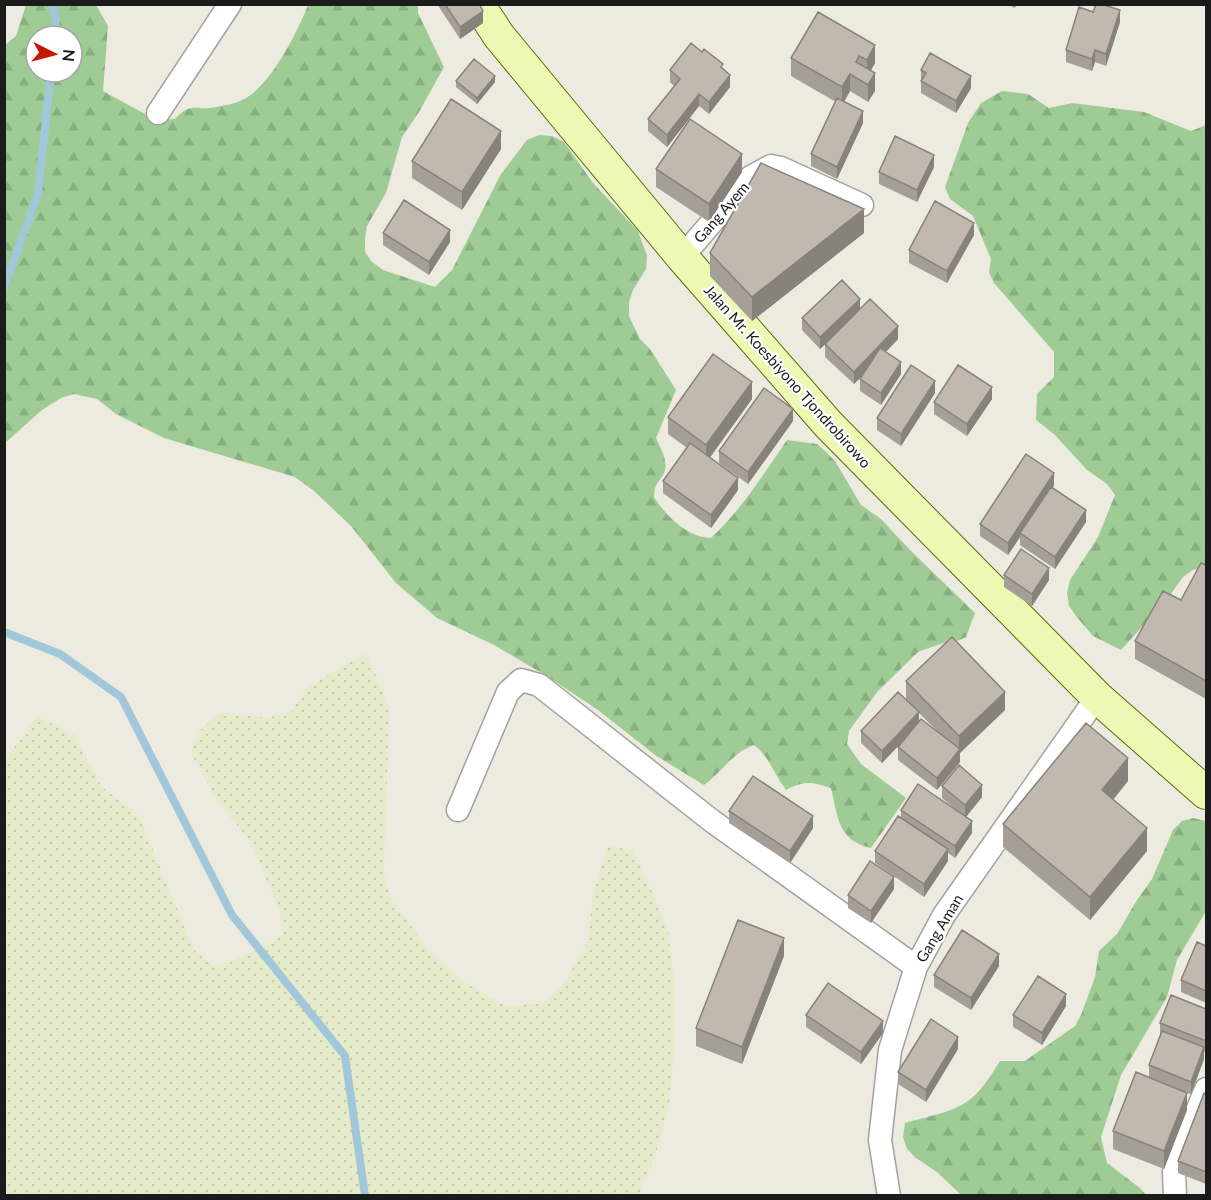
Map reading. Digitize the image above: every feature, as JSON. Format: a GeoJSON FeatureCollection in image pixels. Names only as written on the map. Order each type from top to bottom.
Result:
{"type":"FeatureCollection","features":[{"type":"Feature","properties":{"kind":"main road","name":"Jalan Mr. Koesbiyono Tjondrobirowo"},"geometry":{"type":"LineString","coordinates":[[478,4],[499,36],[682,257],[828,424],[1097,697],[1206,793]]}},
{"type":"Feature","properties":{"kind":"street"},"geometry":{"type":"LineString","coordinates":[[158,113],[230,4]]}},
{"type":"Feature","properties":{"kind":"street","name":"Gang Ayem"},"geometry":{"type":"LineString","coordinates":[[682,257],[752,177],[771,166],[781,168],[862,205]]}},
{"type":"Feature","properties":{"kind":"street"},"geometry":{"type":"LineString","coordinates":[[458,810],[508,692],[521,680],[539,685],[712,821],[915,967]]}},
{"type":"Feature","properties":{"kind":"street","name":"Gang Aman"},"geometry":{"type":"LineString","coordinates":[[889,1196],[880,1140],[890,1050],[915,967],[944,915],[1097,697]]}},
{"type":"Feature","properties":{"kind":"street"},"geometry":{"type":"LineString","coordinates":[[1175,1196],[1176,1163],[1206,1089]]}},
{"type":"Feature","properties":{"kind":"green space"},"geometry":{"type":"Polygon","coordinates":[[[26,5],[96,5],[108,26],[103,91],[156,120],[175,119],[191,108],[209,108],[230,104],[241,101],[254,92],[282,57],[308,5],[418,5],[418,13],[444,67],[402,137],[386,193],[367,226],[365,252],[372,262],[383,270],[435,287],[452,270],[501,174],[527,140],[539,135],[552,136],[564,142],[593,183],[638,231],[647,256],[646,269],[633,290],[629,302],[629,316],[640,339],[650,349],[676,390],[656,438],[666,466],[655,487],[654,497],[664,511],[686,530],[711,538],[761,479],[787,440],[817,444],[835,461],[861,505],[881,519],[975,613],[966,637],[918,652],[878,691],[849,731],[847,744],[861,764],[906,798],[871,848],[860,845],[846,834],[838,818],[831,788],[808,783],[786,790],[768,760],[754,745],[740,752],[704,785],[655,755],[598,710],[550,678],[494,645],[437,618],[396,583],[351,526],[314,491],[295,477],[164,438],[116,414],[97,399],[74,394],[61,398],[42,410],[5,443],[4,46],[16,36],[26,5]]]}},
{"type":"Feature","properties":{"kind":"green space"},"geometry":{"type":"Polygon","coordinates":[[[1002,91],[1028,94],[1049,108],[1072,103],[1144,112],[1191,131],[1206,125],[1206,566],[1193,570],[1183,577],[1168,598],[1121,650],[1093,636],[1069,606],[1067,593],[1070,580],[1098,537],[1115,495],[1107,484],[1087,470],[1055,435],[1036,420],[1037,394],[1054,377],[1054,352],[994,283],[989,272],[991,259],[973,216],[950,199],[945,187],[968,123],[981,103],[1002,91]]]}},
{"type":"Feature","properties":{"kind":"green space"},"geometry":{"type":"Polygon","coordinates":[[[366,653],[389,706],[384,873],[390,897],[428,949],[465,983],[508,1007],[546,1002],[564,984],[588,941],[593,893],[608,846],[633,850],[668,929],[674,980],[674,1054],[669,1105],[656,1153],[639,1195],[5,1195],[5,760],[37,716],[74,735],[101,786],[139,816],[194,950],[214,967],[261,949],[282,935],[280,910],[249,840],[217,800],[191,753],[200,730],[219,713],[267,718],[291,712],[308,687],[366,653]]]}},
{"type":"Feature","properties":{"kind":"green space"},"geometry":{"type":"Polygon","coordinates":[[[1193,818],[1206,821],[1206,911],[1177,960],[1167,997],[1121,1075],[1101,1137],[1107,1163],[1146,1195],[961,1195],[937,1172],[907,1149],[903,1137],[905,1123],[946,1112],[961,1105],[986,1083],[1000,1061],[1025,1061],[1075,1026],[1095,977],[1099,951],[1117,934],[1152,879],[1173,830],[1182,821],[1193,818]]]}},
{"type":"Feature","properties":{"kind":"building"},"geometry":{"type":"Polygon","coordinates":[[[445,4],[479,4],[483,11],[460,27],[445,4]]]}},
{"type":"Feature","properties":{"kind":"building"},"geometry":{"type":"Polygon","coordinates":[[[1096,4],[1120,10],[1106,54],[1095,50],[1092,59],[1066,50],[1079,7],[1093,12],[1096,4]]]}},
{"type":"Feature","properties":{"kind":"building"},"geometry":{"type":"Polygon","coordinates":[[[818,12],[875,45],[867,60],[859,56],[856,62],[875,73],[868,85],[850,74],[842,87],[791,58],[818,12]]]}},
{"type":"Feature","properties":{"kind":"building"},"geometry":{"type":"Polygon","coordinates":[[[691,43],[702,52],[704,49],[723,64],[721,67],[730,75],[709,102],[699,94],[667,135],[648,119],[680,79],[670,70],[691,43]]]}},
{"type":"Feature","properties":{"kind":"building"},"geometry":{"type":"Polygon","coordinates":[[[930,53],[971,76],[956,101],[921,81],[926,73],[921,70],[930,53]]]}},
{"type":"Feature","properties":{"kind":"building"},"geometry":{"type":"Polygon","coordinates":[[[474,59],[495,76],[477,98],[456,81],[474,59]]]}},
{"type":"Feature","properties":{"kind":"building"},"geometry":{"type":"Polygon","coordinates":[[[837,98],[863,111],[837,167],[811,154],[837,98]]]}},
{"type":"Feature","properties":{"kind":"building"},"geometry":{"type":"Polygon","coordinates":[[[451,99],[501,131],[462,192],[412,161],[451,99]]]}},
{"type":"Feature","properties":{"kind":"building"},"geometry":{"type":"Polygon","coordinates":[[[690,119],[742,154],[709,204],[656,169],[690,119]]]}},
{"type":"Feature","properties":{"kind":"building"},"geometry":{"type":"Polygon","coordinates":[[[895,136],[934,155],[917,190],[879,172],[895,136]]]}},
{"type":"Feature","properties":{"kind":"building"},"geometry":{"type":"Polygon","coordinates":[[[761,163],[864,209],[752,297],[710,253],[761,163]]]}},
{"type":"Feature","properties":{"kind":"building"},"geometry":{"type":"Polygon","coordinates":[[[404,200],[450,230],[429,262],[383,233],[404,200]]]}},
{"type":"Feature","properties":{"kind":"building"},"geometry":{"type":"Polygon","coordinates":[[[935,201],[974,223],[947,271],[909,250],[935,201]]]}},
{"type":"Feature","properties":{"kind":"building"},"geometry":{"type":"Polygon","coordinates":[[[842,280],[860,299],[820,337],[802,318],[842,280]]]}},
{"type":"Feature","properties":{"kind":"building"},"geometry":{"type":"Polygon","coordinates":[[[870,299],[898,326],[854,372],[825,344],[870,299]]]}},
{"type":"Feature","properties":{"kind":"building"},"geometry":{"type":"Polygon","coordinates":[[[880,348],[901,362],[881,393],[860,379],[880,348]]]}},
{"type":"Feature","properties":{"kind":"building"},"geometry":{"type":"Polygon","coordinates":[[[713,354],[752,382],[706,445],[668,417],[713,354]]]}},
{"type":"Feature","properties":{"kind":"building"},"geometry":{"type":"Polygon","coordinates":[[[911,365],[935,381],[901,434],[877,418],[911,365]]]}},
{"type":"Feature","properties":{"kind":"building"},"geometry":{"type":"Polygon","coordinates":[[[958,365],[992,387],[967,424],[934,402],[958,365]]]}},
{"type":"Feature","properties":{"kind":"building"},"geometry":{"type":"Polygon","coordinates":[[[764,388],[793,409],[748,472],[719,451],[764,388]]]}},
{"type":"Feature","properties":{"kind":"building"},"geometry":{"type":"Polygon","coordinates":[[[690,443],[738,478],[711,515],[663,481],[690,443]]]}},
{"type":"Feature","properties":{"kind":"building"},"geometry":{"type":"Polygon","coordinates":[[[1026,454],[1054,473],[1008,543],[980,524],[1026,454]]]}},
{"type":"Feature","properties":{"kind":"building"},"geometry":{"type":"Polygon","coordinates":[[[1051,487],[1086,510],[1055,557],[1020,533],[1051,487]]]}},
{"type":"Feature","properties":{"kind":"building"},"geometry":{"type":"Polygon","coordinates":[[[1021,549],[1049,568],[1032,594],[1004,575],[1021,549]]]}},
{"type":"Feature","properties":{"kind":"building"},"geometry":{"type":"Polygon","coordinates":[[[1201,563],[1206,565],[1206,681],[1135,641],[1163,591],[1181,600],[1201,563]]]}},
{"type":"Feature","properties":{"kind":"building"},"geometry":{"type":"Polygon","coordinates":[[[952,637],[1005,692],[959,736],[906,681],[952,637]]]}},
{"type":"Feature","properties":{"kind":"building"},"geometry":{"type":"Polygon","coordinates":[[[898,692],[919,712],[882,751],[861,731],[898,692]]]}},
{"type":"Feature","properties":{"kind":"building"},"geometry":{"type":"Polygon","coordinates":[[[921,719],[960,749],[937,778],[898,747],[921,719]]]}},
{"type":"Feature","properties":{"kind":"building"},"geometry":{"type":"Polygon","coordinates":[[[1086,723],[1128,758],[1102,790],[1147,828],[1090,897],[1003,824],[1086,723]]]}},
{"type":"Feature","properties":{"kind":"building"},"geometry":{"type":"Polygon","coordinates":[[[959,765],[982,785],[965,805],[942,786],[959,765]]]}},
{"type":"Feature","properties":{"kind":"building"},"geometry":{"type":"Polygon","coordinates":[[[753,776],[813,816],[790,851],[729,811],[753,776]]]}},
{"type":"Feature","properties":{"kind":"building"},"geometry":{"type":"Polygon","coordinates":[[[918,784],[972,821],[955,846],[901,810],[918,784]]]}},
{"type":"Feature","properties":{"kind":"building"},"geometry":{"type":"Polygon","coordinates":[[[898,816],[948,849],[924,884],[875,851],[898,816]]]}},
{"type":"Feature","properties":{"kind":"building"},"geometry":{"type":"Polygon","coordinates":[[[870,861],[894,877],[871,911],[848,895],[870,861]]]}},
{"type":"Feature","properties":{"kind":"building"},"geometry":{"type":"Polygon","coordinates":[[[738,920],[784,938],[742,1047],[696,1028],[738,920]]]}},
{"type":"Feature","properties":{"kind":"building"},"geometry":{"type":"Polygon","coordinates":[[[962,930],[999,954],[971,998],[934,975],[962,930]]]}},
{"type":"Feature","properties":{"kind":"building"},"geometry":{"type":"Polygon","coordinates":[[[1197,942],[1206,946],[1206,991],[1181,980],[1197,942]]]}},
{"type":"Feature","properties":{"kind":"building"},"geometry":{"type":"Polygon","coordinates":[[[1038,976],[1066,994],[1042,1033],[1013,1015],[1038,976]]]}},
{"type":"Feature","properties":{"kind":"building"},"geometry":{"type":"Polygon","coordinates":[[[828,983],[883,1021],[861,1052],[806,1015],[828,983]]]}},
{"type":"Feature","properties":{"kind":"building"},"geometry":{"type":"Polygon","coordinates":[[[1171,995],[1206,1009],[1206,1041],[1160,1023],[1171,995]]]}},
{"type":"Feature","properties":{"kind":"building"},"geometry":{"type":"Polygon","coordinates":[[[931,1019],[958,1037],[926,1090],[898,1072],[931,1019]]]}},
{"type":"Feature","properties":{"kind":"building"},"geometry":{"type":"Polygon","coordinates":[[[1162,1031],[1204,1047],[1191,1082],[1149,1065],[1162,1031]]]}},
{"type":"Feature","properties":{"kind":"building"},"geometry":{"type":"Polygon","coordinates":[[[1136,1072],[1187,1093],[1164,1151],[1113,1131],[1136,1072]]]}},
{"type":"Feature","properties":{"kind":"building"},"geometry":{"type":"Polygon","coordinates":[[[1204,1093],[1206,1094],[1206,1172],[1178,1161],[1204,1093]]]}},
{"type":"Feature","properties":{"kind":"waterway"},"geometry":{"type":"LineString","coordinates":[[52,4],[55,24]]}},
{"type":"Feature","properties":{"kind":"waterway"},"geometry":{"type":"LineString","coordinates":[[4,288],[38,194],[50,84]]}},
{"type":"Feature","properties":{"kind":"waterway"},"geometry":{"type":"LineString","coordinates":[[4,632],[60,654],[121,697],[232,915],[345,1056],[365,1196]]}}]}
